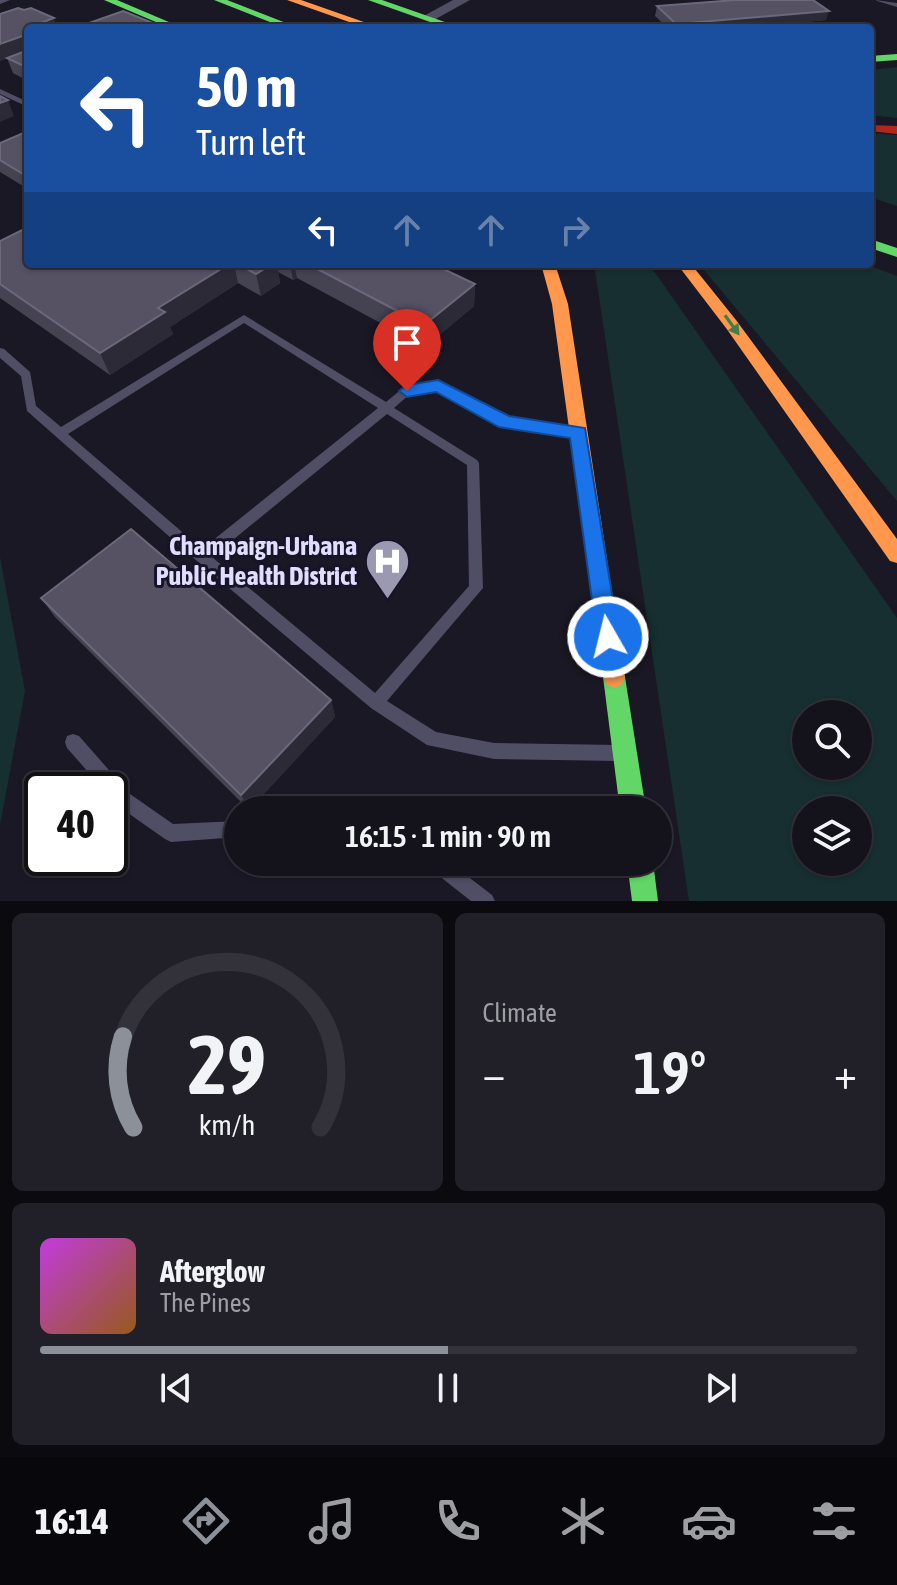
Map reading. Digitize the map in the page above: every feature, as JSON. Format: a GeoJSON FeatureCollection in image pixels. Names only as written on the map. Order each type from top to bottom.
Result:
{"type":"FeatureCollection","features":[{"type":"Feature","properties":{"kind":"main road"},"geometry":{"type":"LineString","coordinates":[[109,0],[168,24]]}},
{"type":"Feature","properties":{"kind":"main road"},"geometry":{"type":"LineString","coordinates":[[199,0],[248,24]]}},
{"type":"Feature","properties":{"kind":"main road"},"geometry":{"type":"LineString","coordinates":[[219,0],[283,24]]}},
{"type":"Feature","properties":{"kind":"main road"},"geometry":{"type":"LineString","coordinates":[[270,0],[337,24]]}},
{"type":"Feature","properties":{"kind":"main road"},"geometry":{"type":"LineString","coordinates":[[292,0],[364,24]]}},
{"type":"Feature","properties":{"kind":"main road"},"geometry":{"type":"LineString","coordinates":[[373,0],[445,24]]}},
{"type":"Feature","properties":{"kind":"main road"},"geometry":{"type":"LineString","coordinates":[[874,59],[897,57]]}},
{"type":"Feature","properties":{"kind":"main road"},"geometry":{"type":"LineString","coordinates":[[874,128],[897,130]]}},
{"type":"Feature","properties":{"kind":"main road"},"geometry":{"type":"LineString","coordinates":[[874,244],[897,253]]}},
{"type":"Feature","properties":{"kind":"main road"},"geometry":{"type":"LineString","coordinates":[[549,268],[560,304],[631,796]]}},
{"type":"Feature","properties":{"kind":"main road"},"geometry":{"type":"LineString","coordinates":[[687,268],[897,555]]}},
{"type":"Feature","properties":{"kind":"main road"},"geometry":{"type":"LineString","coordinates":[[642,876],[645,901]]}},
{"type":"Feature","properties":{"kind":"street"},"geometry":{"type":"LineString","coordinates":[[427,18],[463,0]]}},
{"type":"Feature","properties":{"kind":"lane"},"geometry":{"type":"LineString","coordinates":[[0,2],[7,0]]}},
{"type":"Feature","properties":{"kind":"lane"},"geometry":{"type":"LineString","coordinates":[[879,0],[897,4]]}},
{"type":"Feature","properties":{"kind":"lane"},"geometry":{"type":"LineString","coordinates":[[0,91],[24,103]]}},
{"type":"Feature","properties":{"kind":"lane"},"geometry":{"type":"LineString","coordinates":[[60,433],[244,318],[473,463],[476,588],[376,703]]}},
{"type":"Feature","properties":{"kind":"lane"},"geometry":{"type":"LineString","coordinates":[[0,352],[26,375],[31,408],[376,703],[433,739],[494,751],[625,753]]}},
{"type":"Feature","properties":{"kind":"lane"},"geometry":{"type":"LineString","coordinates":[[202,557],[407,391],[438,386],[506,422],[578,433]]}},
{"type":"Feature","properties":{"kind":"lane"},"geometry":{"type":"LineString","coordinates":[[73,742],[124,800],[171,833],[224,830]]}},
{"type":"Feature","properties":{"kind":"lane"},"geometry":{"type":"LineString","coordinates":[[453,876],[486,901]]}},
{"type":"Feature","properties":{"kind":"green space"},"geometry":{"type":"Polygon","coordinates":[[[897,67],[897,118],[874,115],[874,70],[897,67]]]}},
{"type":"Feature","properties":{"kind":"green space"},"geometry":{"type":"Polygon","coordinates":[[[874,133],[897,135],[897,206],[874,198],[874,133]]]}},
{"type":"Feature","properties":{"kind":"green space"},"geometry":{"type":"Polygon","coordinates":[[[874,267],[897,276],[897,501],[702,268],[874,267]]]}},
{"type":"Feature","properties":{"kind":"green space"},"geometry":{"type":"Polygon","coordinates":[[[594,268],[652,268],[897,618],[897,901],[689,901],[594,268]]]}},
{"type":"Feature","properties":{"kind":"green space"},"geometry":{"type":"Polygon","coordinates":[[[0,557],[25,691],[0,825],[0,557]]]}},
{"type":"Feature","properties":{"kind":"building"},"geometry":{"type":"Polygon","coordinates":[[[736,0],[813,0],[829,11],[676,24],[657,6],[736,0]]]}},
{"type":"Feature","properties":{"kind":"building"},"geometry":{"type":"Polygon","coordinates":[[[18,8],[31,8],[54,18],[38,24],[24,24],[24,35],[0,44],[0,14],[18,8]]]}},
{"type":"Feature","properties":{"kind":"building"},"geometry":{"type":"Polygon","coordinates":[[[123,11],[155,24],[86,24],[123,11]]]}},
{"type":"Feature","properties":{"kind":"building"},"geometry":{"type":"Polygon","coordinates":[[[24,52],[24,66],[7,58],[24,52]]]}},
{"type":"Feature","properties":{"kind":"building"},"geometry":{"type":"Polygon","coordinates":[[[24,133],[24,175],[0,160],[0,143],[24,133]]]}},
{"type":"Feature","properties":{"kind":"building"},"geometry":{"type":"Polygon","coordinates":[[[24,229],[24,268],[223,268],[158,308],[165,312],[100,353],[0,284],[0,241],[24,229]]]}},
{"type":"Feature","properties":{"kind":"building"},"geometry":{"type":"Polygon","coordinates":[[[245,268],[266,268],[256,274],[245,268]]]}},
{"type":"Feature","properties":{"kind":"building"},"geometry":{"type":"Polygon","coordinates":[[[316,268],[441,268],[475,284],[424,325],[316,268]]]}},
{"type":"Feature","properties":{"kind":"building"},"geometry":{"type":"Polygon","coordinates":[[[131,529],[331,700],[241,795],[41,598],[131,529]]]}},
{"type":"Feature","properties":{"kind":"traffic: fast"},"geometry":{"type":"LineString","coordinates":[[109,0],[168,24]]}},
{"type":"Feature","properties":{"kind":"traffic: fast"},"geometry":{"type":"LineString","coordinates":[[219,0],[283,24]]}},
{"type":"Feature","properties":{"kind":"traffic: fast"},"geometry":{"type":"LineString","coordinates":[[373,0],[445,24]]}},
{"type":"Feature","properties":{"kind":"traffic: fast"},"geometry":{"type":"LineString","coordinates":[[874,59],[897,57]]}},
{"type":"Feature","properties":{"kind":"traffic: fast"},"geometry":{"type":"LineString","coordinates":[[874,244],[897,253]]}},
{"type":"Feature","properties":{"kind":"traffic: fast"},"geometry":{"type":"LineString","coordinates":[[614,677],[631,796]]}},
{"type":"Feature","properties":{"kind":"traffic: fast"},"geometry":{"type":"LineString","coordinates":[[642,876],[645,901]]}},
{"type":"Feature","properties":{"kind":"traffic: slow"},"geometry":{"type":"LineString","coordinates":[[292,0],[364,24]]}},
{"type":"Feature","properties":{"kind":"traffic: slow"},"geometry":{"type":"LineString","coordinates":[[549,268],[560,304],[614,677]]}},
{"type":"Feature","properties":{"kind":"traffic: slow"},"geometry":{"type":"LineString","coordinates":[[687,268],[897,555]]}},
{"type":"Feature","properties":{"kind":"traffic: jam"},"geometry":{"type":"LineString","coordinates":[[874,128],[897,130]]}},
{"type":"Feature","properties":{"kind":"place","name":"Champaign-Urbana Public Health District"},"geometry":{"type":"Point","coordinates":[388,600]}},
{"type":"Feature","properties":{"kind":"route"},"geometry":{"type":"LineString","coordinates":[[407,391],[438,386],[506,422],[578,433],[608,637]]}}]}
